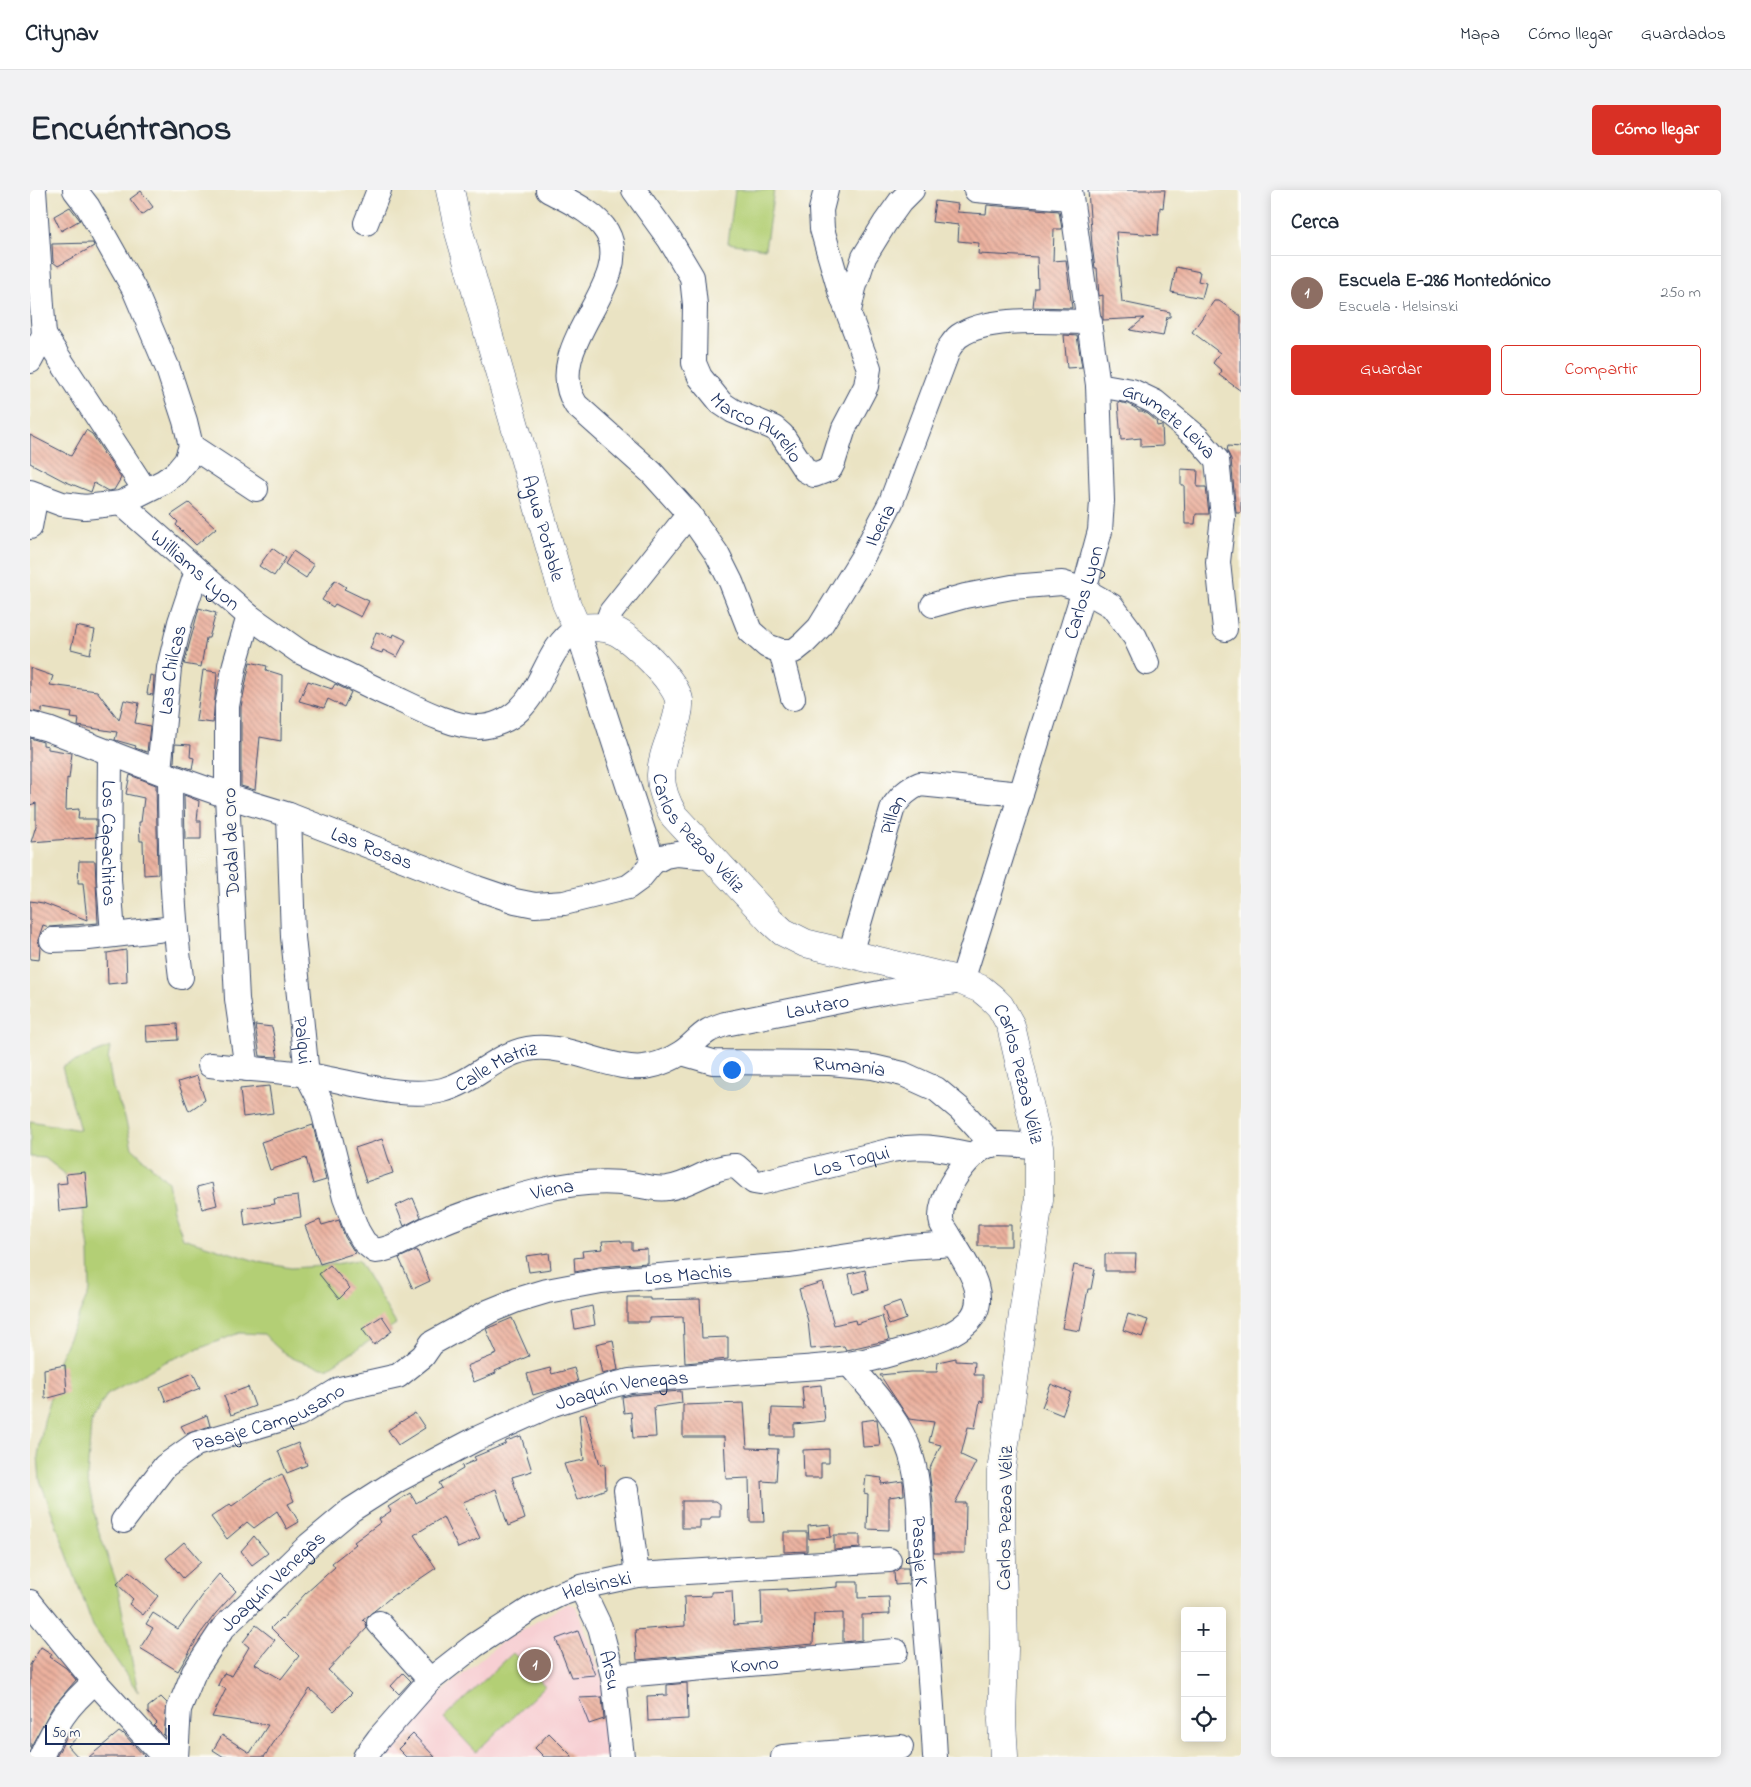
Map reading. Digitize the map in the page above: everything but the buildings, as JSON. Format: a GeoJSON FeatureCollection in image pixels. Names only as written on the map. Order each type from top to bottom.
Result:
{"type":"FeatureCollection","features":[{"type":"Feature","properties":{"kind":"main road","name":"Agua Potable"},"geometry":{"type":"LineString","coordinates":[[450,190],[459,232],[566,602],[577,628]]}},
{"type":"Feature","properties":{"kind":"main road","name":"Carlos Pezoa Véliz"},"geometry":{"type":"LineString","coordinates":[[577,628],[605,628],[616,631],[629,639],[658,668],[674,688],[679,699],[679,710],[661,766],[660,782],[664,800],[674,816],[710,857],[771,921],[783,932],[805,943],[962,981],[980,989],[992,998],[1000,1006],[1010,1026],[1039,1147],[1040,1200],[1001,1472],[1004,1649],[1002,1721],[1004,1757]]}},
{"type":"Feature","properties":{"kind":"street"},"geometry":{"type":"LineString","coordinates":[[34,190],[44,335],[146,490]]}},
{"type":"Feature","properties":{"kind":"street"},"geometry":{"type":"LineString","coordinates":[[30,527],[33,493],[62,504],[85,508],[122,503],[163,482],[176,473],[186,461],[191,446],[185,420],[168,369],[134,289],[88,207],[76,190]]}},
{"type":"Feature","properties":{"kind":"street"},"geometry":{"type":"LineString","coordinates":[[366,222],[379,190]]}},
{"type":"Feature","properties":{"kind":"street","name":"Marco Aurelio"},"geometry":{"type":"LineString","coordinates":[[634,190],[670,240],[692,277],[695,305],[694,363],[700,377],[711,393],[733,411],[774,428],[786,441],[805,470],[814,475],[830,469],[844,428],[860,399],[869,377],[869,368],[849,311]]}},
{"type":"Feature","properties":{"kind":"street"},"geometry":{"type":"LineString","coordinates":[[826,190],[821,210],[822,229],[840,291],[849,311]]}},
{"type":"Feature","properties":{"kind":"street"},"geometry":{"type":"LineString","coordinates":[[849,311],[864,257],[884,223],[912,190]]}},
{"type":"Feature","properties":{"kind":"street"},"geometry":{"type":"LineString","coordinates":[[976,190],[1070,194]]}},
{"type":"Feature","properties":{"kind":"street"},"geometry":{"type":"LineString","coordinates":[[554,191],[587,212],[600,223],[607,233],[612,250],[608,275],[572,350],[567,369],[568,387],[571,397],[576,405],[652,473],[688,514],[717,554],[731,582],[750,631],[768,646],[781,651],[793,698]]}},
{"type":"Feature","properties":{"kind":"street","name":"Carlos Lyon"},"geometry":{"type":"LineString","coordinates":[[962,981],[1022,794],[1100,532],[1102,501],[1098,385],[1070,194]]}},
{"type":"Feature","properties":{"kind":"street","name":"Iberia"},"geometry":{"type":"LineString","coordinates":[[781,651],[794,650],[819,628],[862,558],[891,502],[949,348],[958,337],[970,330],[1000,322],[1090,322]]}},
{"type":"Feature","properties":{"kind":"street"},"geometry":{"type":"LineString","coordinates":[[30,361],[44,335]]}},
{"type":"Feature","properties":{"kind":"street","name":"Grumete Leiva"},"geometry":{"type":"LineString","coordinates":[[1098,385],[1132,391],[1155,402],[1197,437],[1217,460],[1223,517],[1218,562],[1225,629]]}},
{"type":"Feature","properties":{"kind":"street"},"geometry":{"type":"LineString","coordinates":[[191,446],[256,489]]}},
{"type":"Feature","properties":{"kind":"street","name":"Williams Lyon"},"geometry":{"type":"LineString","coordinates":[[122,503],[249,616],[300,652],[421,710],[461,725],[478,727],[493,725],[518,712],[536,690],[555,649],[568,634],[577,628]]}},
{"type":"Feature","properties":{"kind":"street"},"geometry":{"type":"LineString","coordinates":[[605,628],[611,612],[688,514]]}},
{"type":"Feature","properties":{"kind":"street","name":"Las Chilcas"},"geometry":{"type":"LineString","coordinates":[[181,976],[174,928],[165,774],[169,668],[180,622],[197,571]]}},
{"type":"Feature","properties":{"kind":"street"},"geometry":{"type":"LineString","coordinates":[[933,605],[965,596],[1012,587],[1062,583],[1084,590],[1112,606],[1135,637],[1147,663]]}},
{"type":"Feature","properties":{"kind":"street","name":"Dedal de Oro"},"geometry":{"type":"LineString","coordinates":[[247,1069],[237,999],[227,796],[227,706],[235,664],[249,616]]}},
{"type":"Feature","properties":{"kind":"street","name":"Agua Potable"},"geometry":{"type":"LineString","coordinates":[[577,628],[653,862]]}},
{"type":"Feature","properties":{"kind":"street","name":"Las Rosas"},"geometry":{"type":"LineString","coordinates":[[30,724],[227,796],[289,815],[515,901],[535,904],[564,903],[628,887],[639,879],[653,862]]}},
{"type":"Feature","properties":{"kind":"street","name":"Los Capachitos"},"geometry":{"type":"LineString","coordinates":[[110,752],[109,879],[113,935]]}},
{"type":"Feature","properties":{"kind":"street","name":"Pillan"},"geometry":{"type":"LineString","coordinates":[[850,954],[893,807],[901,795],[910,788],[920,784],[1022,794]]}},
{"type":"Feature","properties":{"kind":"street","name":"Palqui"},"geometry":{"type":"LineString","coordinates":[[289,815],[293,937],[307,1075],[321,1102],[345,1198],[357,1230],[364,1242],[375,1251]]}},
{"type":"Feature","properties":{"kind":"street"},"geometry":{"type":"LineString","coordinates":[[653,862],[665,856],[677,854],[710,857]]}},
{"type":"Feature","properties":{"kind":"street"},"geometry":{"type":"LineString","coordinates":[[52,940],[174,928]]}},
{"type":"Feature","properties":{"kind":"street","name":"Lautaro"},"geometry":{"type":"LineString","coordinates":[[682,1053],[707,1032],[725,1024],[885,992],[962,981]]}},
{"type":"Feature","properties":{"kind":"street","name":"Calle Matriz"},"geometry":{"type":"LineString","coordinates":[[307,1075],[403,1093],[424,1092],[443,1090],[459,1083],[500,1058],[519,1050],[537,1048],[558,1049],[635,1069],[652,1066],[682,1053]]}},
{"type":"Feature","properties":{"kind":"street","name":"Rumania"},"geometry":{"type":"LineString","coordinates":[[682,1053],[713,1062],[830,1063],[873,1067],[903,1074],[936,1090],[960,1110],[983,1150]]}},
{"type":"Feature","properties":{"kind":"street"},"geometry":{"type":"LineString","coordinates":[[210,1065],[307,1075]]}},
{"type":"Feature","properties":{"kind":"street","name":"Los Toqui"},"geometry":{"type":"LineString","coordinates":[[736,1166],[754,1182],[760,1183],[914,1146],[983,1150]]}},
{"type":"Feature","properties":{"kind":"street"},"geometry":{"type":"LineString","coordinates":[[983,1150],[1039,1147]]}},
{"type":"Feature","properties":{"kind":"street","name":"Joaquín Venegas"},"geometry":{"type":"LineString","coordinates":[[164,1756],[179,1709],[194,1672],[223,1628],[309,1544],[351,1510],[398,1480],[476,1439],[553,1404],[613,1384],[630,1381],[850,1364],[937,1341],[958,1330],[970,1320],[976,1310],[978,1298],[976,1282],[942,1224],[942,1209],[945,1198],[957,1176],[983,1150]]}},
{"type":"Feature","properties":{"kind":"street","name":"Viena"},"geometry":{"type":"LineString","coordinates":[[375,1251],[384,1250],[431,1228],[481,1208],[540,1191],[580,1184],[608,1183],[668,1188],[686,1184],[723,1167],[736,1166]]}},
{"type":"Feature","properties":{"kind":"street","name":"Los Machis"},"geometry":{"type":"LineString","coordinates":[[432,1343],[490,1311],[547,1291],[600,1281],[789,1265],[908,1247],[954,1244]]}},
{"type":"Feature","properties":{"kind":"street","name":"Pasaje Campusano"},"geometry":{"type":"LineString","coordinates":[[123,1520],[165,1466],[196,1444],[299,1414],[340,1389],[398,1376],[423,1356],[432,1343]]}},
{"type":"Feature","properties":{"kind":"street","name":"Pasaje K"},"geometry":{"type":"LineString","coordinates":[[850,1364],[879,1398],[894,1420],[907,1445],[914,1468],[918,1487],[921,1561],[935,1757]]}},
{"type":"Feature","properties":{"kind":"street"},"geometry":{"type":"LineString","coordinates":[[626,1490],[637,1576]]}},
{"type":"Feature","properties":{"kind":"street","name":"Helsinski"},"geometry":{"type":"LineString","coordinates":[[365,1757],[378,1738],[430,1680],[475,1645],[532,1608],[558,1595],[581,1587],[637,1576],[889,1560]]}},
{"type":"Feature","properties":{"kind":"street","name":"Arsu"},"geometry":{"type":"LineString","coordinates":[[581,1587],[600,1627],[613,1676],[622,1757]]}},
{"type":"Feature","properties":{"kind":"street"},"geometry":{"type":"LineString","coordinates":[[30,1602],[96,1682],[164,1756]]}},
{"type":"Feature","properties":{"kind":"street"},"geometry":{"type":"LineString","coordinates":[[379,1622],[430,1680]]}},
{"type":"Feature","properties":{"kind":"street","name":"Kovno"},"geometry":{"type":"LineString","coordinates":[[613,1676],[896,1651]]}},
{"type":"Feature","properties":{"kind":"street"},"geometry":{"type":"LineString","coordinates":[[41,1757],[54,1728],[76,1698],[96,1682]]}},
{"type":"Feature","properties":{"kind":"street"},"geometry":{"type":"LineString","coordinates":[[783,1757],[901,1747]]}},
{"type":"Feature","properties":{"kind":"shaded area"},"geometry":{"type":"Polygon","coordinates":[[[568,1603],[576,1606],[605,1687],[613,1757],[385,1757],[424,1707],[500,1643],[568,1603]]]}},
{"type":"Feature","properties":{"kind":"green space"},"geometry":{"type":"Polygon","coordinates":[[[735,190],[774,190],[765,249],[728,243],[735,190]]]}},
{"type":"Feature","properties":{"kind":"green space"},"geometry":{"type":"Polygon","coordinates":[[[110,1047],[108,1060],[113,1089],[125,1117],[132,1148],[168,1182],[173,1210],[183,1238],[259,1262],[291,1268],[323,1266],[358,1260],[396,1324],[327,1368],[292,1358],[279,1349],[264,1334],[239,1333],[165,1362],[107,1394],[91,1423],[87,1478],[98,1529],[117,1584],[138,1692],[93,1626],[40,1480],[38,1456],[44,1421],[54,1388],[59,1360],[90,1290],[89,1250],[82,1203],[64,1173],[45,1158],[30,1157],[30,1121],[80,1130],[62,1067],[110,1047]]]}},
{"type":"Feature","properties":{"kind":"green space"},"geometry":{"type":"Polygon","coordinates":[[[513,1653],[545,1686],[476,1752],[444,1718],[513,1653]]]}},
{"type":"Feature","properties":{"kind":"place","name":"Escuela E-286 Montedónico"},"geometry":{"type":"Point","coordinates":[535,1665]}}]}
